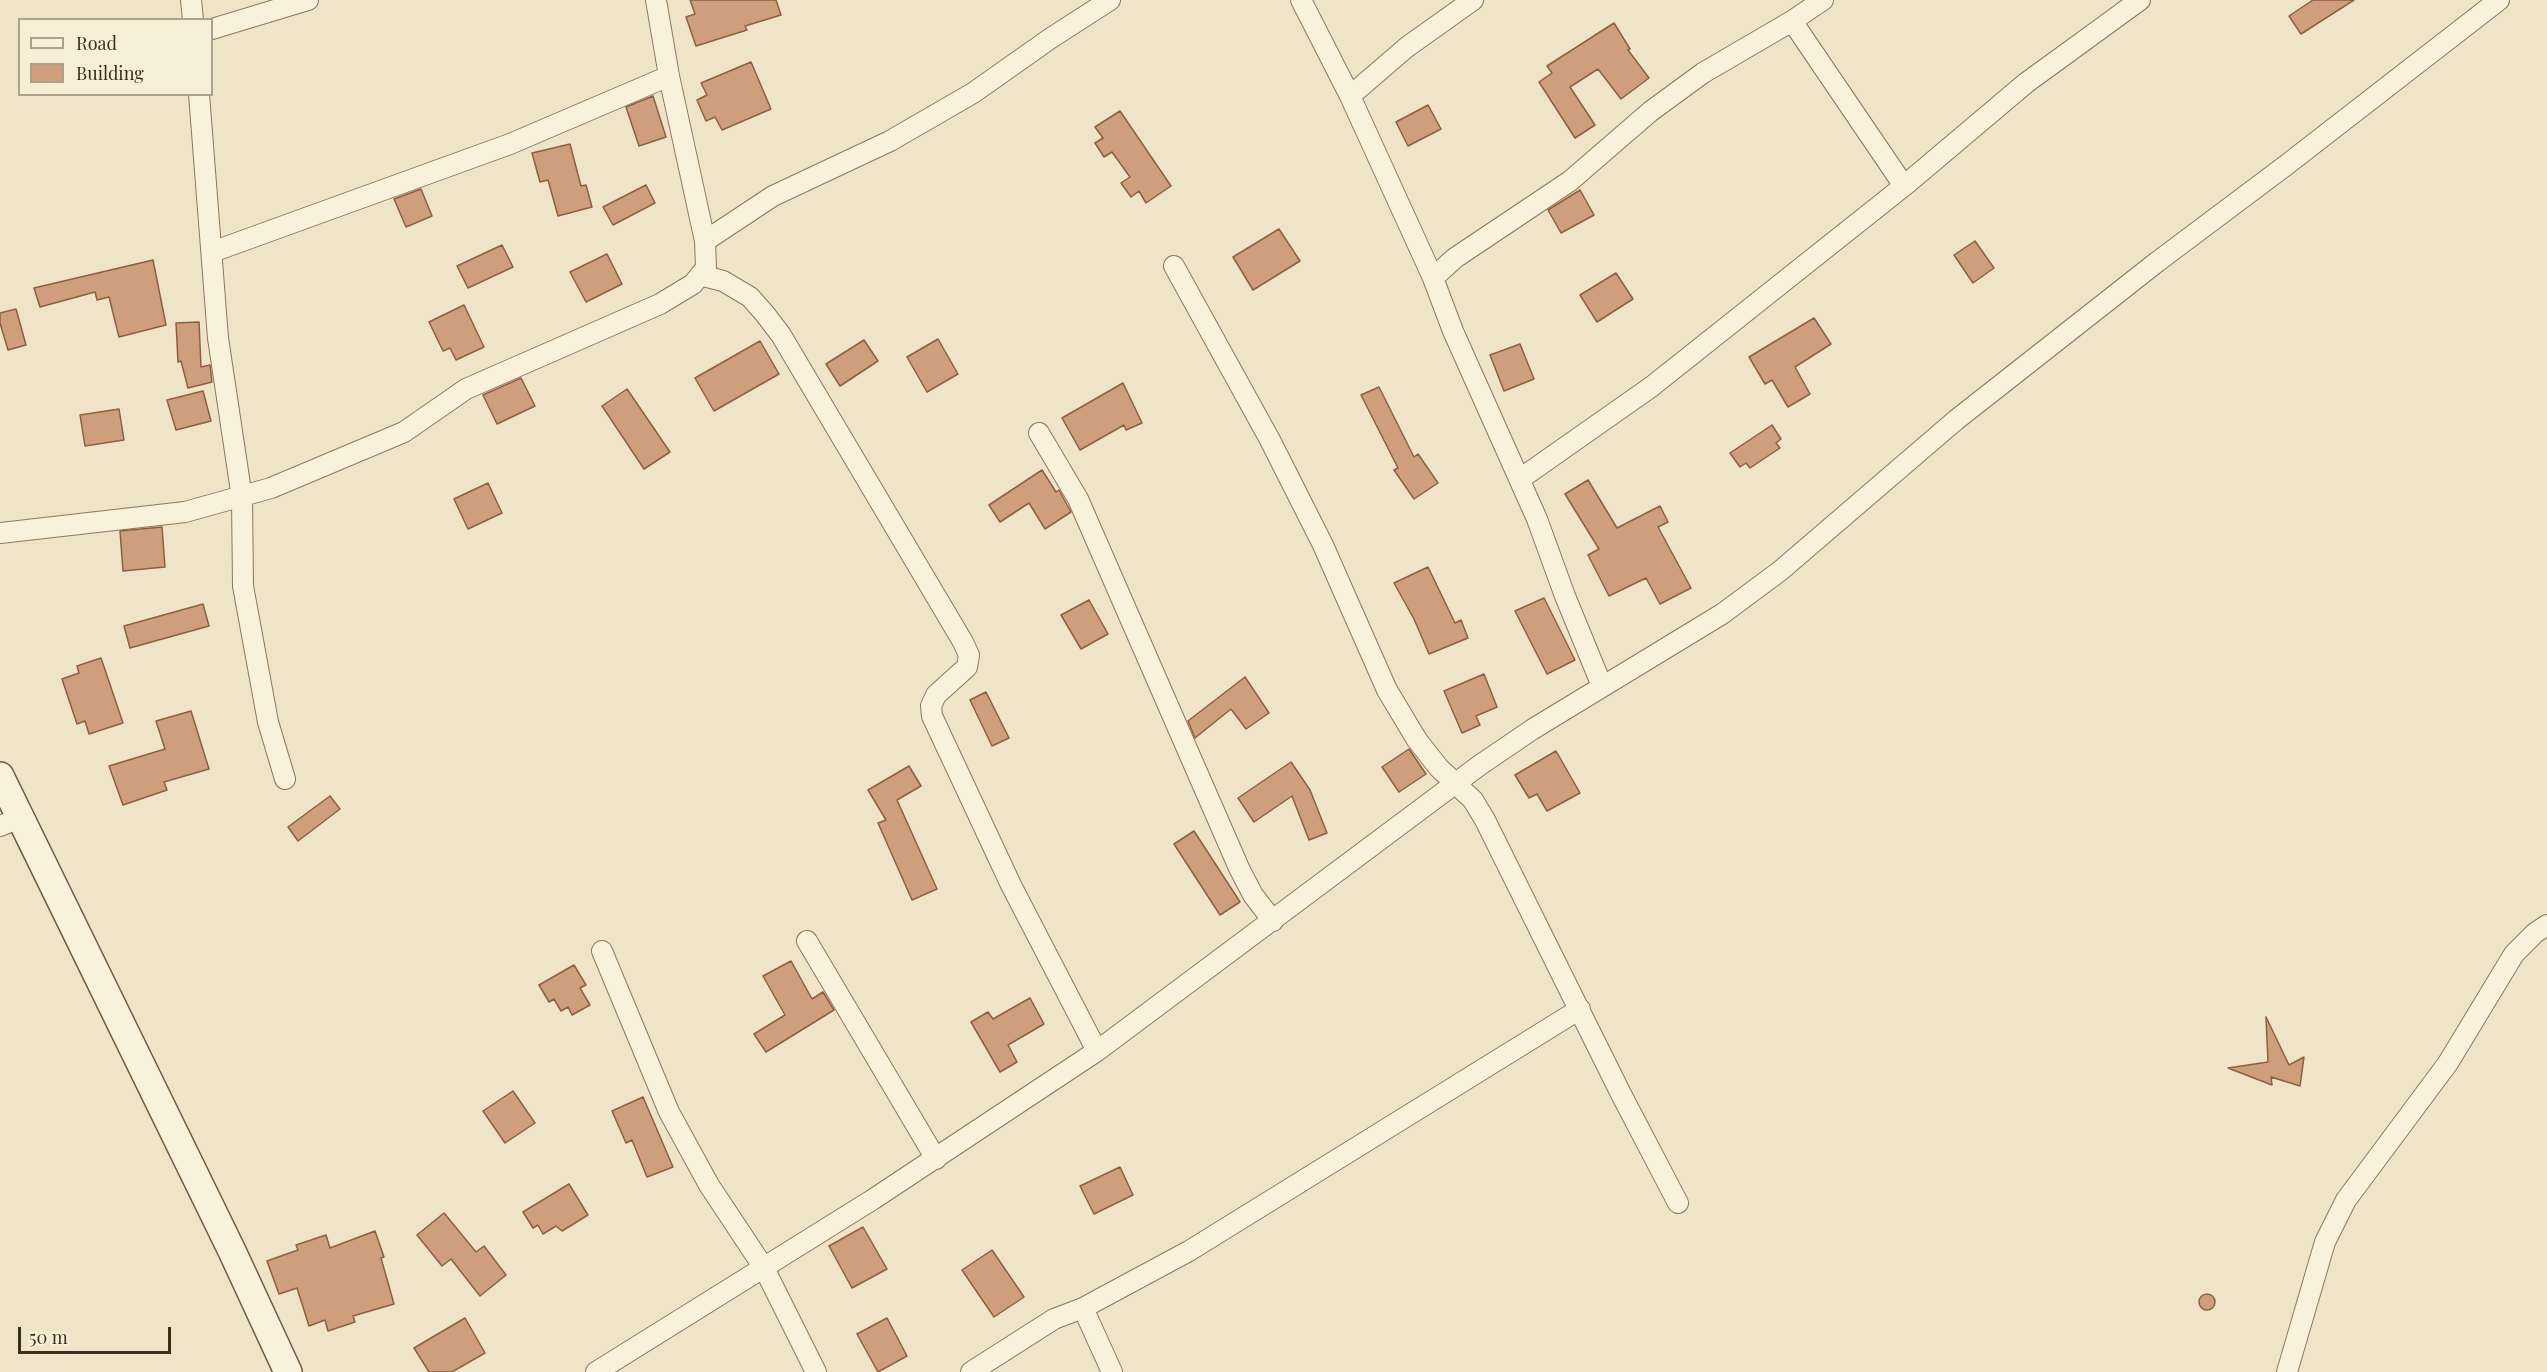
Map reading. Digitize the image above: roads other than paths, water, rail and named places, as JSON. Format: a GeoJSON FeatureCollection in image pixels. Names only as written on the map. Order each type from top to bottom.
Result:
{"type":"FeatureCollection","features":[{"type":"Feature","properties":{"kind":"main road"},"geometry":{"type":"LineString","coordinates":[[0,776],[10,822],[232,1251],[288,1372]]}},
{"type":"Feature","properties":{"kind":"street"},"geometry":{"type":"LineString","coordinates":[[191,0],[193,18]]}},
{"type":"Feature","properties":{"kind":"street"},"geometry":{"type":"LineString","coordinates":[[213,29],[308,0]]}},
{"type":"Feature","properties":{"kind":"street"},"geometry":{"type":"LineString","coordinates":[[0,533],[185,512],[242,498],[365,450],[404,432],[466,389],[660,304],[693,284],[706,268],[705,242],[669,76],[656,0]]}},
{"type":"Feature","properties":{"kind":"street"},"geometry":{"type":"LineString","coordinates":[[705,242],[773,196],[890,141],[973,93],[1110,0]]}},
{"type":"Feature","properties":{"kind":"street"},"geometry":{"type":"LineString","coordinates":[[1301,0],[1350,96],[1433,278],[1453,331],[1520,479],[1602,686]]}},
{"type":"Feature","properties":{"kind":"street"},"geometry":{"type":"LineString","coordinates":[[1350,96],[1407,47],[1473,0]]}},
{"type":"Feature","properties":{"kind":"street"},"geometry":{"type":"LineString","coordinates":[[1433,278],[1455,258],[1570,181],[1651,111],[1703,73],[1792,21],[1823,0]]}},
{"type":"Feature","properties":{"kind":"street"},"geometry":{"type":"LineString","coordinates":[[1520,479],[1651,387],[1904,186],[2026,83],[2140,0]]}},
{"type":"Feature","properties":{"kind":"street"},"geometry":{"type":"LineString","coordinates":[[596,1372],[936,1159],[1097,1051],[1455,783],[1533,729],[1722,614],[1780,571],[1965,413],[2157,262],[2499,0]]}},
{"type":"Feature","properties":{"kind":"street"},"geometry":{"type":"LineString","coordinates":[[1792,21],[1904,186]]}},
{"type":"Feature","properties":{"kind":"street"},"geometry":{"type":"LineString","coordinates":[[212,252],[510,144],[669,76]]}},
{"type":"Feature","properties":{"kind":"street"},"geometry":{"type":"LineString","coordinates":[[199,96],[218,338],[242,498],[243,586],[268,722],[285,779]]}},
{"type":"Feature","properties":{"kind":"street"},"geometry":{"type":"LineString","coordinates":[[1174,266],[1270,440],[1323,545],[1387,690],[1417,740],[1439,768],[1473,800],[1485,820],[1678,1203]]}},
{"type":"Feature","properties":{"kind":"street"},"geometry":{"type":"LineString","coordinates":[[700,275],[723,281],[750,297],[770,321],[963,642],[969,655],[967,666],[936,695],[931,706],[932,716],[1011,885],[1097,1051]]}},
{"type":"Feature","properties":{"kind":"street"},"geometry":{"type":"LineString","coordinates":[[1039,433],[1078,499],[1239,868],[1253,894],[1273,921]]}},
{"type":"Feature","properties":{"kind":"street"},"geometry":{"type":"LineString","coordinates":[[2287,1372],[2325,1242],[2346,1200],[2448,1063],[2514,954],[2535,933],[2547,925]]}},
{"type":"Feature","properties":{"kind":"street"},"geometry":{"type":"LineString","coordinates":[[807,941],[936,1159]]}},
{"type":"Feature","properties":{"kind":"street"},"geometry":{"type":"LineString","coordinates":[[602,951],[669,1112],[709,1185],[764,1268],[816,1372]]}},
{"type":"Feature","properties":{"kind":"street"},"geometry":{"type":"LineString","coordinates":[[971,1372],[1054,1319],[1083,1308],[1189,1251],[1580,1009]]}},
{"type":"Feature","properties":{"kind":"street"},"geometry":{"type":"LineString","coordinates":[[1083,1308],[1112,1372]]}}]}
